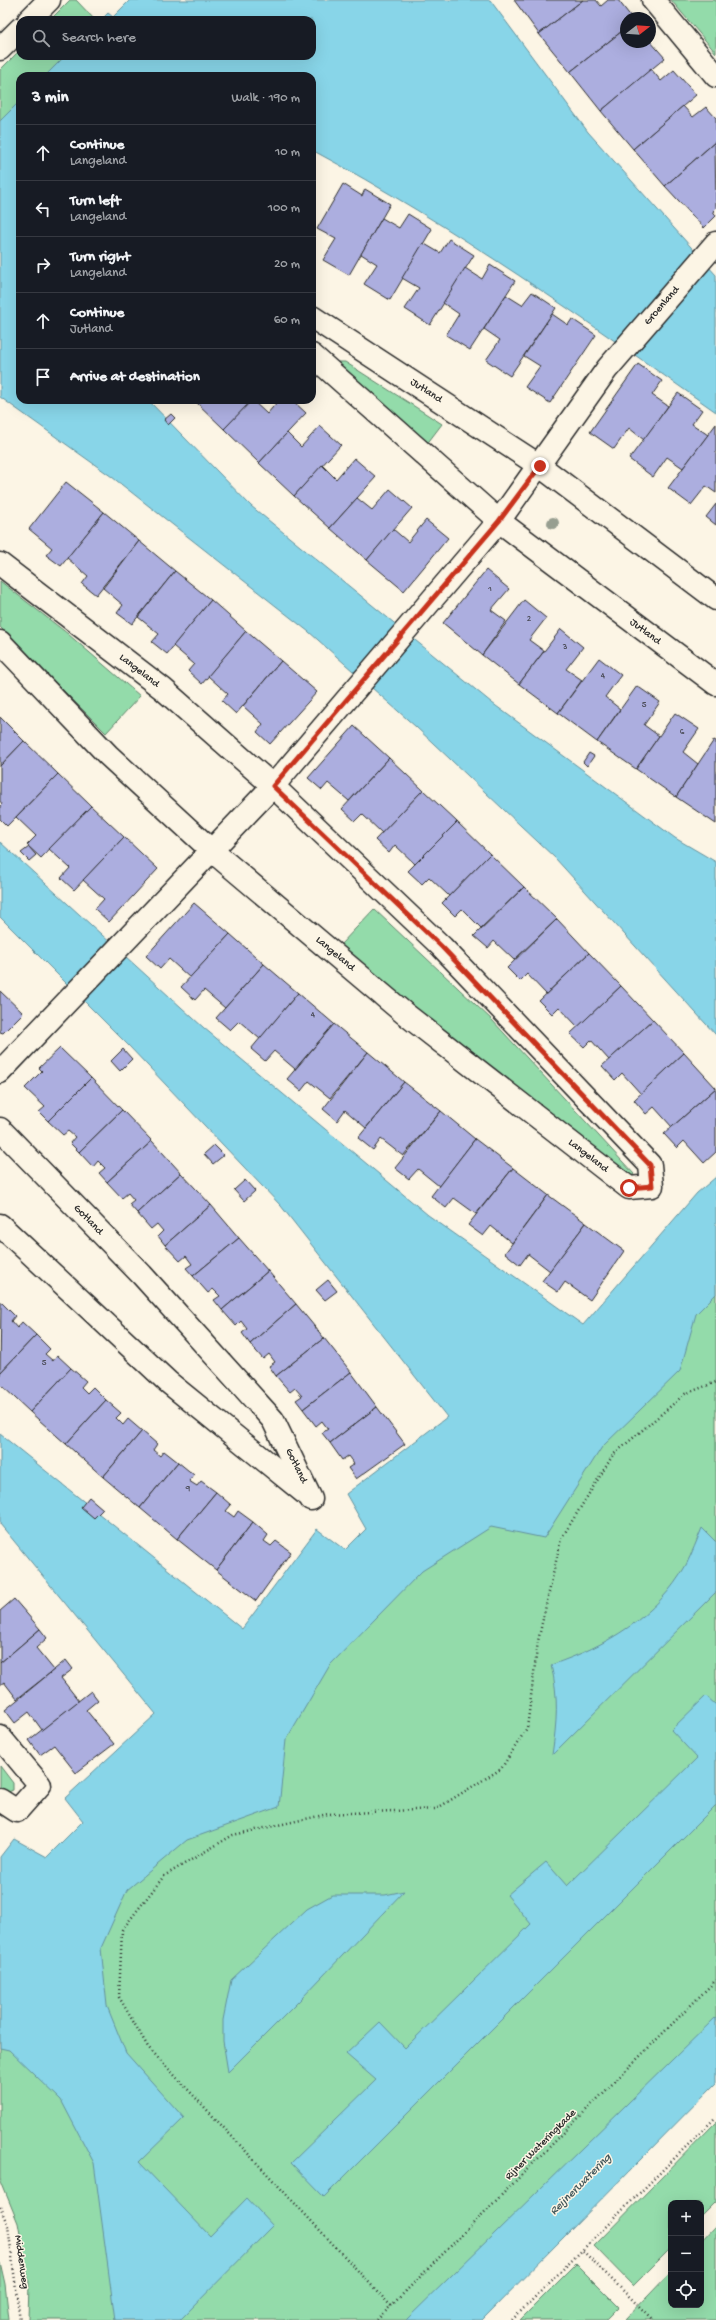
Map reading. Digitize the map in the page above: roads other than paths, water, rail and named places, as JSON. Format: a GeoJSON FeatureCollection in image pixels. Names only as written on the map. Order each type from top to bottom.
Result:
{"type":"FeatureCollection","features":[{"type":"Feature","properties":{"kind":"street"},"geometry":{"type":"LineString","coordinates":[[33,16],[49,0]]}},
{"type":"Feature","properties":{"kind":"street"},"geometry":{"type":"LineString","coordinates":[[653,0],[716,76]]}},
{"type":"Feature","properties":{"kind":"street"},"geometry":{"type":"LineString","coordinates":[[0,49],[16,33]]}},
{"type":"Feature","properties":{"kind":"street","name":"Groenland"},"geometry":{"type":"LineString","coordinates":[[540,466],[608,369],[714,245]]}},
{"type":"Feature","properties":{"kind":"street","name":"Jutland"},"geometry":{"type":"LineString","coordinates":[[316,320],[540,466],[716,599]]}},
{"type":"Feature","properties":{"kind":"street","name":"Jutland"},"geometry":{"type":"LineString","coordinates":[[316,359],[499,521],[716,684]]}},
{"type":"Feature","properties":{"kind":"street"},"geometry":{"type":"LineString","coordinates":[[0,1072],[273,786],[335,711],[499,521],[540,466]]}},
{"type":"Feature","properties":{"kind":"street","name":"Langeland"},"geometry":{"type":"LineString","coordinates":[[0,564],[163,689],[273,786],[442,947],[650,1165],[652,1186],[629,1188],[404,1013],[211,850],[108,755],[0,642]]}},
{"type":"Feature","properties":{"kind":"street","name":"Gotland"},"geometry":{"type":"LineString","coordinates":[[0,1129],[142,1275],[273,1420],[311,1499],[168,1382],[0,1225]]}},
{"type":"Feature","properties":{"kind":"street"},"geometry":{"type":"LineString","coordinates":[[0,1737],[40,1785],[16,1811],[0,1800]]}},
{"type":"Feature","properties":{"kind":"water"},"geometry":{"type":"Polygon","coordinates":[[[130,0],[490,0],[588,132],[716,275],[716,412],[568,309],[468,242],[365,179],[316,152],[316,72],[49,72],[61,60],[316,60],[316,16],[114,16],[130,0]]]}},
{"type":"Feature","properties":{"kind":"water"},"geometry":{"type":"Polygon","coordinates":[[[108,13],[112,16],[105,16],[108,13]]]}},
{"type":"Feature","properties":{"kind":"water"},"geometry":{"type":"Polygon","coordinates":[[[16,105],[16,404],[152,404],[251,506],[492,703],[675,838],[716,862],[716,1035],[555,858],[416,727],[309,632],[112,477],[0,397],[0,121],[16,105]]]}},
{"type":"Feature","properties":{"kind":"water"},"geometry":{"type":"Polygon","coordinates":[[[0,842],[204,1028],[428,1215],[583,1325],[697,1193],[716,1177],[716,1294],[696,1314],[680,1371],[602,1447],[544,1538],[491,1527],[422,1571],[330,1665],[286,1740],[279,1807],[187,1840],[127,1890],[101,1948],[107,2006],[126,2053],[184,2118],[139,2162],[210,2236],[247,2198],[273,2226],[180,2320],[115,2320],[94,2163],[61,2100],[9,2050],[0,2048],[0,1857],[14,1839],[47,1857],[83,1821],[65,1798],[156,1714],[0,1524],[0,1434],[242,1629],[317,1529],[345,1550],[366,1529],[346,1494],[447,1417],[281,1206],[129,1046],[0,917],[0,842]]]}},
{"type":"Feature","properties":{"kind":"water"},"geometry":{"type":"Polygon","coordinates":[[[702,1528],[716,1542],[716,1592],[552,1755],[555,1731],[556,1699],[554,1677],[551,1665],[591,1649],[610,1639],[645,1614],[660,1600],[686,1565],[702,1528]]]}},
{"type":"Feature","properties":{"kind":"water"},"geometry":{"type":"Polygon","coordinates":[[[706,1696],[716,1705],[716,1805],[324,2197],[291,2163],[376,2080],[346,2054],[380,2022],[405,2048],[531,1924],[507,1895],[546,1862],[567,1886],[697,1758],[671,1730],[706,1696]]]}},
{"type":"Feature","properties":{"kind":"water"},"geometry":{"type":"Polygon","coordinates":[[[404,1891],[302,1998],[228,2072],[223,2041],[223,2020],[231,1980],[307,1909],[332,1895],[385,1895],[404,1891]]]}},
{"type":"Feature","properties":{"kind":"water","name":"Reijnerwatering"},"geometry":{"type":"Polygon","coordinates":[[[716,2017],[716,2083],[482,2320],[406,2320],[716,2017]]]}}]}
